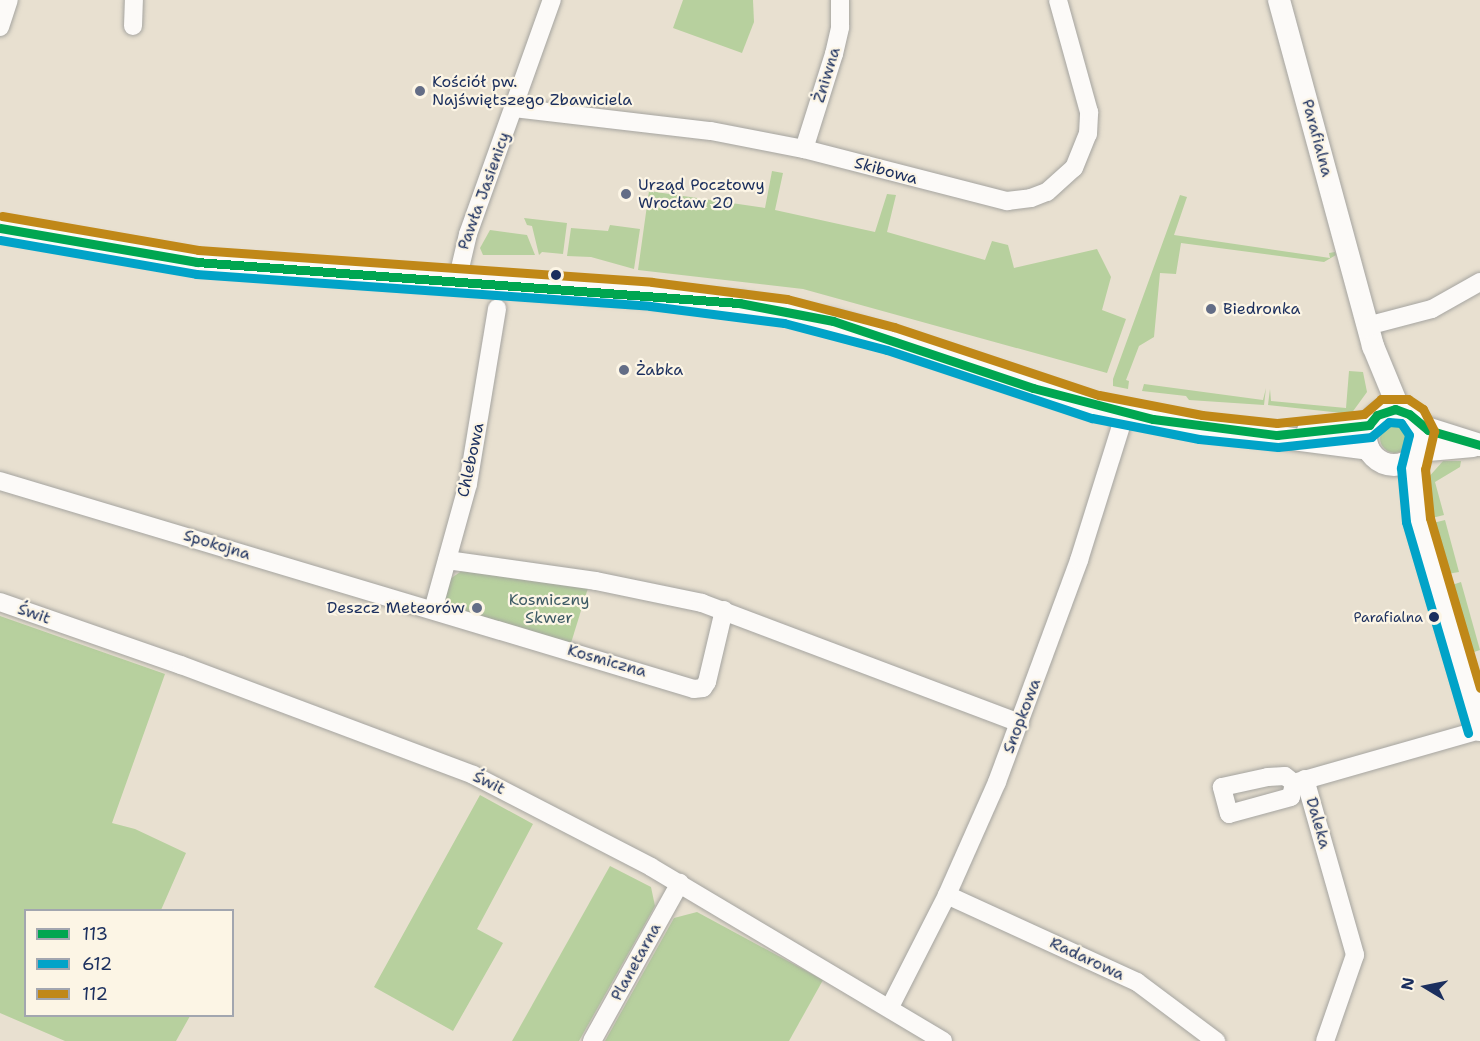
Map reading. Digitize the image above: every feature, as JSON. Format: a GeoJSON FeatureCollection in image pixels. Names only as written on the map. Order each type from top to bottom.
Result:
{"type":"FeatureCollection","features":[{"type":"Feature","properties":{"kind":"street"},"geometry":{"type":"LineString","coordinates":[[0,27],[9,0]]}},
{"type":"Feature","properties":{"kind":"street"},"geometry":{"type":"LineString","coordinates":[[133,26],[134,0]]}},
{"type":"Feature","properties":{"kind":"street","name":"Pawła Jasienicy"},"geometry":{"type":"LineString","coordinates":[[457,281],[468,234],[552,0]]}},
{"type":"Feature","properties":{"kind":"street","name":"Żniwna"},"geometry":{"type":"LineString","coordinates":[[804,149],[834,54],[840,27],[840,0]]}},
{"type":"Feature","properties":{"kind":"street","name":"Skibowa"},"geometry":{"type":"LineString","coordinates":[[514,108],[711,131],[804,149],[1007,201],[1047,192],[1074,168],[1088,134],[1089,112],[1058,0]]}},
{"type":"Feature","properties":{"kind":"street","name":"Parafialna"},"geometry":{"type":"LineString","coordinates":[[1280,0],[1370,336],[1399,409]]}},
{"type":"Feature","properties":{"kind":"street"},"geometry":{"type":"LineString","coordinates":[[0,228],[96,247],[197,262],[702,299],[786,311],[890,338],[1033,388],[1125,413],[1200,427],[1277,435],[1369,449],[1388,463],[1397,465],[1415,455],[1480,445]]}},
{"type":"Feature","properties":{"kind":"street"},"geometry":{"type":"LineString","coordinates":[[1370,336],[1432,309],[1480,282]]}},
{"type":"Feature","properties":{"kind":"street","name":"Chlebowa"},"geometry":{"type":"LineString","coordinates":[[433,610],[468,484],[497,308]]}},
{"type":"Feature","properties":{"kind":"street","name":"Parafialna"},"geometry":{"type":"LineString","coordinates":[[1370,336],[1373,420]]}},
{"type":"Feature","properties":{"kind":"street"},"geometry":{"type":"LineString","coordinates":[[1277,435],[1373,420],[1399,409],[1414,417],[1420,426],[1422,441],[1415,455],[1418,520]]}},
{"type":"Feature","properties":{"kind":"street","name":"Snopkowa"},"geometry":{"type":"LineString","coordinates":[[890,1007],[948,895],[1020,723],[1079,560],[1125,413]]}},
{"type":"Feature","properties":{"kind":"street"},"geometry":{"type":"LineString","coordinates":[[1369,449],[1373,420]]}},
{"type":"Feature","properties":{"kind":"street"},"geometry":{"type":"LineString","coordinates":[[1420,426],[1480,445]]}},
{"type":"Feature","properties":{"kind":"street"},"geometry":{"type":"LineString","coordinates":[[1388,463],[1418,520],[1480,730]]}},
{"type":"Feature","properties":{"kind":"street","name":"Spokojna"},"geometry":{"type":"LineString","coordinates":[[0,481],[433,610]]}},
{"type":"Feature","properties":{"kind":"street"},"geometry":{"type":"LineString","coordinates":[[447,560],[596,581],[724,610],[1020,723]]}},
{"type":"Feature","properties":{"kind":"street","name":"Świt"},"geometry":{"type":"LineString","coordinates":[[0,602],[191,669],[473,775],[680,883],[890,1007],[943,1041]]}},
{"type":"Feature","properties":{"kind":"street","name":"Kosmiczna"},"geometry":{"type":"LineString","coordinates":[[433,610],[694,688],[703,688],[707,681],[724,610]]}},
{"type":"Feature","properties":{"kind":"street","name":"Daleka"},"geometry":{"type":"LineString","coordinates":[[1299,781],[1291,797],[1229,814],[1222,787],[1268,777],[1285,776],[1299,781],[1480,730]]}},
{"type":"Feature","properties":{"kind":"street","name":"Daleka"},"geometry":{"type":"LineString","coordinates":[[1299,781],[1355,955],[1325,1041]]}},
{"type":"Feature","properties":{"kind":"street","name":"Planetarna"},"geometry":{"type":"LineString","coordinates":[[592,1041],[680,883]]}},
{"type":"Feature","properties":{"kind":"street","name":"Radarowa"},"geometry":{"type":"LineString","coordinates":[[948,895],[1137,982],[1216,1041]]}},
{"type":"Feature","properties":{"kind":"green space"},"geometry":{"type":"Polygon","coordinates":[[[683,0],[753,0],[754,22],[742,53],[673,28],[683,0]]]}},
{"type":"Feature","properties":{"kind":"green space"},"geometry":{"type":"Polygon","coordinates":[[[772,171],[783,173],[775,210],[875,232],[887,194],[896,195],[887,232],[985,260],[992,241],[1008,245],[1014,268],[1097,249],[1111,277],[1102,310],[1126,319],[1107,373],[803,289],[638,270],[649,191],[765,208],[772,171]]]}},
{"type":"Feature","properties":{"kind":"green space"},"geometry":{"type":"Polygon","coordinates":[[[1180,195],[1187,197],[1174,235],[1330,258],[1329,253],[1335,252],[1336,255],[1324,262],[1181,243],[1176,274],[1160,273],[1154,337],[1139,346],[1126,380],[1129,381],[1128,389],[1113,386],[1113,379],[1180,195]]]}},
{"type":"Feature","properties":{"kind":"green space"},"geometry":{"type":"Polygon","coordinates":[[[524,218],[567,223],[563,254],[542,252],[539,255],[532,226],[527,225],[524,218]]]}},
{"type":"Feature","properties":{"kind":"green space"},"geometry":{"type":"Polygon","coordinates":[[[610,225],[640,229],[634,269],[591,257],[567,256],[571,228],[608,231],[610,225]]]}},
{"type":"Feature","properties":{"kind":"green space"},"geometry":{"type":"Polygon","coordinates":[[[490,230],[527,235],[535,255],[483,255],[480,248],[490,230]]]}},
{"type":"Feature","properties":{"kind":"green space"},"geometry":{"type":"Polygon","coordinates":[[[1349,371],[1363,372],[1367,392],[1351,414],[1268,405],[1270,389],[1271,401],[1346,408],[1349,371]]]}},
{"type":"Feature","properties":{"kind":"green space"},"geometry":{"type":"Polygon","coordinates":[[[1144,384],[1263,400],[1266,388],[1264,405],[1189,400],[1186,396],[1142,391],[1144,384]]]}},
{"type":"Feature","properties":{"kind":"green space"},"geometry":{"type":"Polygon","coordinates":[[[1395,423],[1406,427],[1410,438],[1406,449],[1395,453],[1384,449],[1380,438],[1384,427],[1395,423]]]}},
{"type":"Feature","properties":{"kind":"green space"},"geometry":{"type":"Polygon","coordinates":[[[1443,461],[1461,461],[1460,467],[1435,482],[1444,515],[1432,518],[1427,479],[1443,461]]]}},
{"type":"Feature","properties":{"kind":"green space"},"geometry":{"type":"Polygon","coordinates":[[[1445,520],[1459,572],[1447,574],[1433,523],[1445,520]]]}},
{"type":"Feature","properties":{"kind":"green space","name":"Kosmiczny Skwer"},"geometry":{"type":"Polygon","coordinates":[[[463,570],[588,588],[571,643],[448,606],[444,599],[450,579],[463,570]]]}},
{"type":"Feature","properties":{"kind":"green space"},"geometry":{"type":"Polygon","coordinates":[[[1461,582],[1480,650],[1471,653],[1452,585],[1461,582]]]}},
{"type":"Feature","properties":{"kind":"green space"},"geometry":{"type":"Polygon","coordinates":[[[0,616],[165,674],[112,823],[135,829],[186,853],[161,909],[24,909],[24,1017],[189,1017],[176,1041],[65,1041],[0,1013],[0,616]]]}},
{"type":"Feature","properties":{"kind":"green space"},"geometry":{"type":"Polygon","coordinates":[[[480,795],[533,824],[477,929],[503,943],[453,1031],[374,987],[480,795]]]}},
{"type":"Feature","properties":{"kind":"green space"},"geometry":{"type":"Polygon","coordinates":[[[610,866],[651,887],[655,906],[579,1041],[512,1041],[610,866]]]}},
{"type":"Feature","properties":{"kind":"green space"},"geometry":{"type":"Polygon","coordinates":[[[697,912],[823,980],[789,1041],[605,1041],[674,918],[697,912]]]}},
{"type":"Feature","properties":{"kind":"transit line","name":"112"},"geometry":{"type":"LineString","coordinates":[[2,216],[198,250],[652,282],[787,299],[894,327],[1099,395],[1202,415],[1277,423],[1364,414],[1381,399],[1408,399],[1423,409],[1434,431],[1425,469],[1430,518],[1480,688]]}},
{"type":"Feature","properties":{"kind":"transit line","name":"113"},"geometry":{"type":"LineString","coordinates":[[0,228],[197,262],[739,303],[833,321],[1033,388],[1153,419],[1277,435],[1369,425],[1377,415],[1395,409],[1409,414],[1428,430],[1480,445]]}},
{"type":"Feature","properties":{"kind":"transit line","name":"612"},"geometry":{"type":"LineString","coordinates":[[0,240],[196,274],[650,306],[784,323],[887,350],[1092,418],[1199,439],[1278,447],[1371,437],[1389,422],[1401,423],[1409,435],[1401,468],[1406,522],[1468,733]]}},
{"type":"Feature","properties":{"kind":"place","name":"Kościół pw. Najświętszego Zbawiciela"},"geometry":{"type":"Point","coordinates":[420,91]}},
{"type":"Feature","properties":{"kind":"place","name":"Urząd Pocztowy Wrocław 20"},"geometry":{"type":"Point","coordinates":[626,194]}},
{"type":"Feature","properties":{"kind":"place","name":"Biedronka"},"geometry":{"type":"Point","coordinates":[1211,309]}},
{"type":"Feature","properties":{"kind":"place","name":"Żabka"},"geometry":{"type":"Point","coordinates":[624,370]}},
{"type":"Feature","properties":{"kind":"place","name":"Deszcz Meteorów"},"geometry":{"type":"Point","coordinates":[477,608]}},
{"type":"Feature","properties":{"kind":"place","name":"Parafialna"},"geometry":{"type":"Point","coordinates":[1434,617]}}]}
